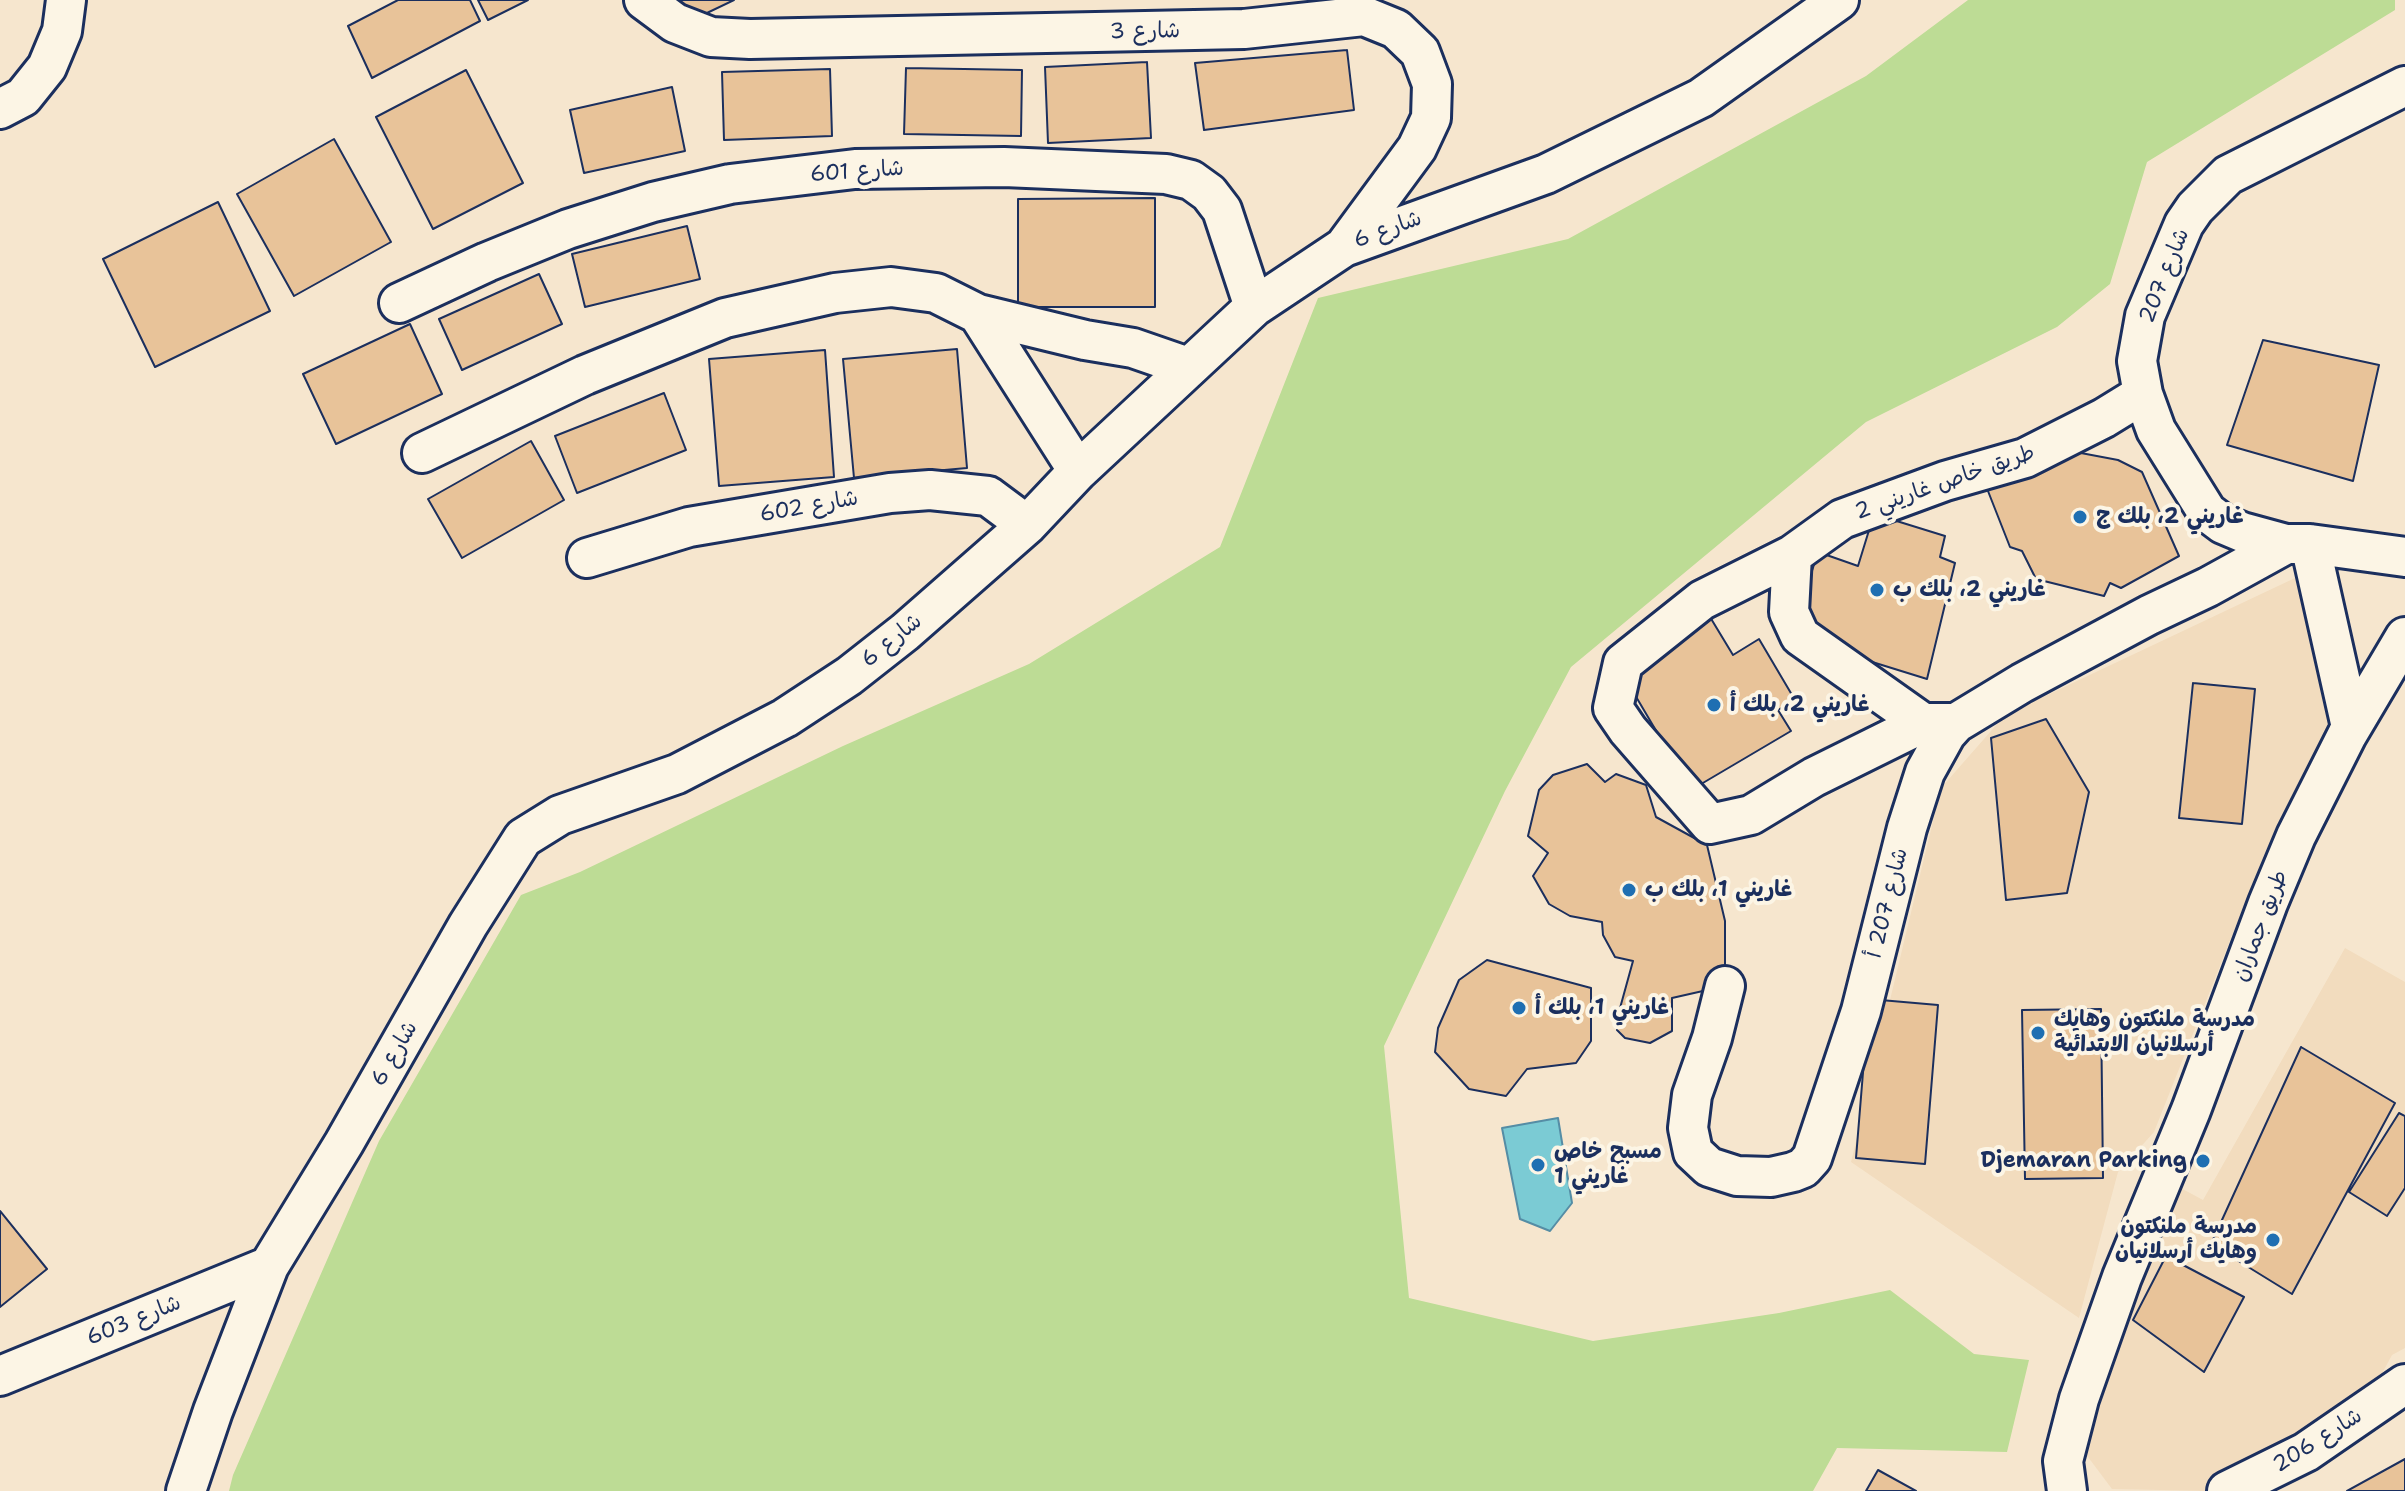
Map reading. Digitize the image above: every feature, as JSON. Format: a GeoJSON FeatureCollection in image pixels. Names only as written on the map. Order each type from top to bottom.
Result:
{"type":"FeatureCollection","features":[{"type":"Feature","properties":{"kind":"street"},"geometry":{"type":"LineString","coordinates":[[0,109],[23,97],[47,67],[62,31],[66,0]]}},
{"type":"Feature","properties":{"kind":"street","name":"شارع 3"},"geometry":{"type":"LineString","coordinates":[[644,0],[675,23],[711,37],[750,39],[1244,29],[1364,16],[1396,29],[1420,52],[1432,84],[1431,118],[1417,148],[1344,247]]}},
{"type":"Feature","properties":{"kind":"street","name":"شارع 6"},"geometry":{"type":"LineString","coordinates":[[186,1491],[269,1266],[344,1143],[468,925],[523,838],[560,815],[677,774],[785,718],[849,676],[905,632],[1027,525],[1078,471],[1254,307],[1344,247],[1546,174],[1701,98],[1839,0]]}},
{"type":"Feature","properties":{"kind":"street","name":"شارع 207"},"geometry":{"type":"LineString","coordinates":[[2405,86],[2228,175],[2195,208],[2184,224],[2145,316],[2137,361],[2143,394],[2156,430],[2207,512],[2223,524],[2242,532],[2298,544],[2405,557]]}},
{"type":"Feature","properties":{"kind":"street","name":"شارع 601"},"geometry":{"type":"LineString","coordinates":[[399,303],[568,229],[653,202],[730,184],[855,169],[1004,167],[1166,174],[1191,180],[1209,193],[1222,210],[1254,307]]}},
{"type":"Feature","properties":{"kind":"street"},"geometry":{"type":"LineString","coordinates":[[422,453],[585,375],[725,318],[835,293],[891,287],[936,293],[978,314],[1085,340],[1133,348],[1188,367]]}},
{"type":"Feature","properties":{"kind":"street"},"geometry":{"type":"LineString","coordinates":[[978,314],[1078,471]]}},
{"type":"Feature","properties":{"kind":"street","name":"طريق خاص غاريني 2"},"geometry":{"type":"LineString","coordinates":[[1940,723],[1814,777],[1751,815],[1710,824],[1628,730],[1613,708],[1623,663],[1702,600],[1792,555],[1842,519],[1945,481],[2025,458],[2104,418],[2143,394]]}},
{"type":"Feature","properties":{"kind":"street","name":"شارع 602"},"geometry":{"type":"LineString","coordinates":[[587,558],[689,527],[890,493],[930,490],[988,496],[1027,525]]}},
{"type":"Feature","properties":{"kind":"street"},"geometry":{"type":"LineString","coordinates":[[2298,544],[2351,727]]}},
{"type":"Feature","properties":{"kind":"street","name":"شارع 207 أ"},"geometry":{"type":"LineString","coordinates":[[1725,986],[1712,1038],[1692,1095],[1688,1128],[1693,1152],[1709,1167],[1728,1174],[1762,1177],[1793,1172],[1803,1168],[1812,1158],[1861,1011],[1907,828],[1936,748],[1940,723],[2149,615],[2298,544]]}},
{"type":"Feature","properties":{"kind":"street"},"geometry":{"type":"LineString","coordinates":[[1792,555],[1789,612],[1800,636],[1940,723]]}},
{"type":"Feature","properties":{"kind":"street","name":"طريق جماران"},"geometry":{"type":"LineString","coordinates":[[2067,1491],[2063,1461],[2069,1433],[2122,1277],[2191,1110],[2290,850],[2351,727],[2405,637]]}},
{"type":"Feature","properties":{"kind":"street","name":"شارع 603"},"geometry":{"type":"LineString","coordinates":[[0,1376],[269,1266]]}},
{"type":"Feature","properties":{"kind":"street","name":"شارع 206"},"geometry":{"type":"LineString","coordinates":[[2227,1491],[2306,1452],[2405,1384]]}},
{"type":"Feature","properties":{"kind":"shaded area","name":"مدرسة ملنكتون وهايك أرسلانيان الابتدائية"},"geometry":{"type":"Polygon","coordinates":[[[2295,578],[2336,724],[2266,850],[2154,1132],[2118,1172],[2079,1318],[1851,1162],[1941,788],[2005,715],[2295,578]]]}},
{"type":"Feature","properties":{"kind":"shaded area","name":"مدرسة ملنكتون وهايك أرسلانيان"},"geometry":{"type":"Polygon","coordinates":[[[2345,948],[2405,982],[2405,1348],[2392,1355],[2372,1392],[2210,1491],[2112,1489],[2070,1433],[2164,1179],[2203,1200],[2345,948]]]}},
{"type":"Feature","properties":{"kind":"green space"},"geometry":{"type":"Polygon","coordinates":[[[1968,0],[2395,0],[2395,10],[2147,162],[2110,284],[2057,327],[1866,422],[1571,667],[1505,791],[1384,1046],[1409,1298],[1593,1341],[1779,1313],[1890,1290],[1974,1354],[2029,1360],[2007,1452],[1837,1448],[1813,1491],[229,1491],[233,1475],[379,1141],[521,895],[580,872],[843,746],[1029,664],[1220,547],[1318,298],[1568,239],[1866,76],[1968,0]]]}},
{"type":"Feature","properties":{"kind":"water","name":"مسبح خاص غاريني 1"},"geometry":{"type":"Polygon","coordinates":[[[1558,1118],[1572,1203],[1550,1231],[1520,1219],[1502,1128],[1558,1118]]]}},
{"type":"Feature","properties":{"kind":"building"},"geometry":{"type":"Polygon","coordinates":[[[398,0],[470,0],[480,21],[372,78],[348,26],[398,0]]]}},
{"type":"Feature","properties":{"kind":"building"},"geometry":{"type":"Polygon","coordinates":[[[478,0],[528,0],[488,20],[478,0]]]}},
{"type":"Feature","properties":{"kind":"building"},"geometry":{"type":"Polygon","coordinates":[[[675,0],[734,0],[686,23],[675,0]]]}},
{"type":"Feature","properties":{"kind":"building"},"geometry":{"type":"Polygon","coordinates":[[[1347,50],[1354,110],[1204,130],[1195,63],[1347,50]]]}},
{"type":"Feature","properties":{"kind":"building"},"geometry":{"type":"Polygon","coordinates":[[[1147,62],[1151,138],[1048,143],[1045,67],[1147,62]]]}},
{"type":"Feature","properties":{"kind":"building"},"geometry":{"type":"Polygon","coordinates":[[[906,68],[1022,70],[1021,136],[904,134],[906,68]]]}},
{"type":"Feature","properties":{"kind":"building"},"geometry":{"type":"Polygon","coordinates":[[[830,69],[832,136],[724,140],[722,72],[830,69]]]}},
{"type":"Feature","properties":{"kind":"building"},"geometry":{"type":"Polygon","coordinates":[[[466,70],[523,183],[433,229],[376,117],[466,70]]]}},
{"type":"Feature","properties":{"kind":"building"},"geometry":{"type":"Polygon","coordinates":[[[672,87],[685,151],[584,173],[570,110],[672,87]]]}},
{"type":"Feature","properties":{"kind":"building"},"geometry":{"type":"Polygon","coordinates":[[[334,139],[391,242],[294,296],[237,194],[334,139]]]}},
{"type":"Feature","properties":{"kind":"building"},"geometry":{"type":"Polygon","coordinates":[[[1155,198],[1155,307],[1018,307],[1018,199],[1155,198]]]}},
{"type":"Feature","properties":{"kind":"building"},"geometry":{"type":"Polygon","coordinates":[[[218,202],[270,311],[155,367],[103,259],[218,202]]]}},
{"type":"Feature","properties":{"kind":"building"},"geometry":{"type":"Polygon","coordinates":[[[687,226],[700,279],[585,307],[572,254],[687,226]]]}},
{"type":"Feature","properties":{"kind":"building"},"geometry":{"type":"Polygon","coordinates":[[[539,274],[562,324],[462,370],[439,319],[539,274]]]}},
{"type":"Feature","properties":{"kind":"building"},"geometry":{"type":"Polygon","coordinates":[[[410,324],[442,394],[336,444],[303,374],[410,324]]]}},
{"type":"Feature","properties":{"kind":"building"},"geometry":{"type":"Polygon","coordinates":[[[2263,340],[2379,365],[2353,481],[2227,445],[2263,340]]]}},
{"type":"Feature","properties":{"kind":"building"},"geometry":{"type":"Polygon","coordinates":[[[957,349],[967,468],[854,478],[843,359],[957,349]]]}},
{"type":"Feature","properties":{"kind":"building"},"geometry":{"type":"Polygon","coordinates":[[[825,350],[834,477],[719,486],[709,359],[825,350]]]}},
{"type":"Feature","properties":{"kind":"building"},"geometry":{"type":"Polygon","coordinates":[[[664,393],[686,450],[577,493],[555,436],[664,393]]]}},
{"type":"Feature","properties":{"kind":"building"},"geometry":{"type":"Polygon","coordinates":[[[531,441],[564,500],[462,558],[428,499],[531,441]]]}},
{"type":"Feature","properties":{"kind":"building","name":"غاريني 2، بلك ج"},"geometry":{"type":"Polygon","coordinates":[[[2065,450],[2118,460],[2142,472],[2179,556],[2121,588],[2110,583],[2104,596],[2036,579],[2022,551],[2010,547],[1986,486],[2065,450]]]}},
{"type":"Feature","properties":{"kind":"building","name":"غاريني 2، بلك ب"},"geometry":{"type":"Polygon","coordinates":[[[1874,514],[1945,536],[1940,557],[1955,563],[1927,679],[1811,643],[1797,618],[1818,552],[1858,566],[1874,514]]]}},
{"type":"Feature","properties":{"kind":"building","name":"غاريني 2، بلك أ"},"geometry":{"type":"Polygon","coordinates":[[[1710,617],[1733,655],[1759,639],[1795,700],[1778,710],[1791,731],[1691,790],[1625,678],[1710,617]]]}},
{"type":"Feature","properties":{"kind":"building"},"geometry":{"type":"Polygon","coordinates":[[[2193,683],[2255,689],[2242,824],[2179,818],[2193,683]]]}},
{"type":"Feature","properties":{"kind":"building"},"geometry":{"type":"Polygon","coordinates":[[[2046,719],[2089,792],[2067,893],[2006,900],[1991,738],[2046,719]]]}},
{"type":"Feature","properties":{"kind":"building","name":"غاريني 1، بلك ب"},"geometry":{"type":"Polygon","coordinates":[[[1587,764],[1605,782],[1616,774],[1646,785],[1656,817],[1707,845],[1725,921],[1725,986],[1672,998],[1672,1031],[1650,1043],[1625,1038],[1617,1030],[1617,1019],[1633,961],[1615,957],[1603,935],[1602,922],[1570,916],[1549,904],[1533,876],[1548,853],[1528,836],[1539,790],[1553,775],[1587,764]]]}},
{"type":"Feature","properties":{"kind":"building","name":"غاريني 1، بلك أ"},"geometry":{"type":"Polygon","coordinates":[[[1487,960],[1591,988],[1591,1041],[1576,1063],[1527,1069],[1506,1096],[1469,1089],[1435,1052],[1438,1028],[1459,980],[1487,960]]]}},
{"type":"Feature","properties":{"kind":"building"},"geometry":{"type":"Polygon","coordinates":[[[1869,999],[1938,1005],[1925,1164],[1856,1158],[1869,999]]]}},
{"type":"Feature","properties":{"kind":"building"},"geometry":{"type":"Polygon","coordinates":[[[2101,1009],[2103,1178],[2025,1179],[2022,1010],[2101,1009]]]}},
{"type":"Feature","properties":{"kind":"building"},"geometry":{"type":"Polygon","coordinates":[[[2301,1047],[2395,1103],[2292,1294],[2211,1244],[2301,1047]]]}},
{"type":"Feature","properties":{"kind":"building"},"geometry":{"type":"Polygon","coordinates":[[[2399,1113],[2405,1116],[2405,1188],[2387,1216],[2349,1192],[2399,1113]]]}},
{"type":"Feature","properties":{"kind":"building"},"geometry":{"type":"Polygon","coordinates":[[[0,1211],[47,1269],[0,1307],[0,1211]]]}},
{"type":"Feature","properties":{"kind":"building"},"geometry":{"type":"Polygon","coordinates":[[[2166,1256],[2244,1297],[2204,1372],[2133,1320],[2166,1256]]]}},
{"type":"Feature","properties":{"kind":"building"},"geometry":{"type":"Polygon","coordinates":[[[2405,1459],[2405,1491],[2347,1491],[2405,1459]]]}},
{"type":"Feature","properties":{"kind":"building"},"geometry":{"type":"Polygon","coordinates":[[[1878,1470],[1916,1491],[1866,1491],[1878,1470]]]}},
{"type":"Feature","properties":{"kind":"place","name":"غاريني 2، بلك ج"},"geometry":{"type":"Point","coordinates":[2080,517]}},
{"type":"Feature","properties":{"kind":"place","name":"غاريني 2، بلك ب"},"geometry":{"type":"Point","coordinates":[1877,590]}},
{"type":"Feature","properties":{"kind":"place","name":"غاريني 2، بلك أ"},"geometry":{"type":"Point","coordinates":[1714,705]}},
{"type":"Feature","properties":{"kind":"place","name":"غاريني 1، بلك ب"},"geometry":{"type":"Point","coordinates":[1629,890]}},
{"type":"Feature","properties":{"kind":"place","name":"غاريني 1، بلك أ"},"geometry":{"type":"Point","coordinates":[1519,1008]}},
{"type":"Feature","properties":{"kind":"place","name":"مدرسة ملنكتون وهايك أرسلانيان الابتدائية"},"geometry":{"type":"Point","coordinates":[2038,1033]}},
{"type":"Feature","properties":{"kind":"place","name":"Djemaran Parking"},"geometry":{"type":"Point","coordinates":[2203,1161]}},
{"type":"Feature","properties":{"kind":"place","name":"مسبح خاص غاريني 1"},"geometry":{"type":"Point","coordinates":[1538,1165]}},
{"type":"Feature","properties":{"kind":"place","name":"مدرسة ملنكتون وهايك أرسلانيان"},"geometry":{"type":"Point","coordinates":[2273,1240]}}]}
